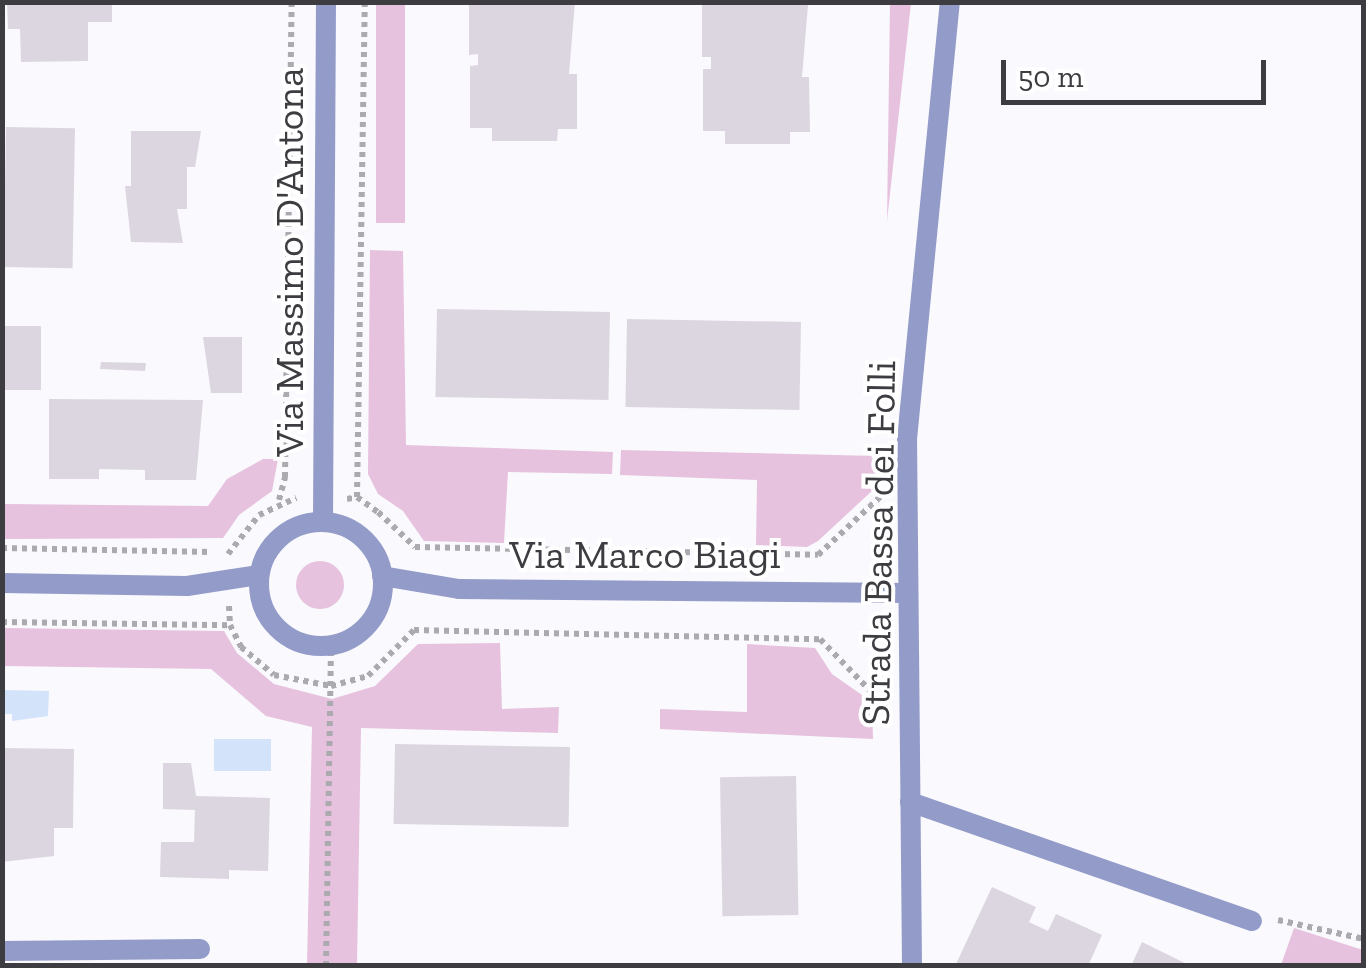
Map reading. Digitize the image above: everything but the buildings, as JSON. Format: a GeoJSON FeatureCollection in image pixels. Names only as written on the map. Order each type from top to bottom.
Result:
{"type":"FeatureCollection","features":[{"type":"Feature","properties":{"kind":"street","name":"Via Massimo D'Antona"},"geometry":{"type":"LineString","coordinates":[[323,513],[326,2]]}},
{"type":"Feature","properties":{"kind":"street","name":"Strada Bassa dei Folli"},"geometry":{"type":"LineString","coordinates":[[912,966],[907,439],[950,2]]}},
{"type":"Feature","properties":{"kind":"street"},"geometry":{"type":"LineString","coordinates":[[323,513],[356,533],[382,576],[376,613],[349,639],[332,645],[312,645],[278,628],[266,613],[259,575],[274,542],[323,513]]}},
{"type":"Feature","properties":{"kind":"street"},"geometry":{"type":"LineString","coordinates":[[2,583],[187,586],[259,575]]}},
{"type":"Feature","properties":{"kind":"street","name":"Via Marco Biagi"},"geometry":{"type":"LineString","coordinates":[[382,576],[458,589],[908,592]]}},
{"type":"Feature","properties":{"kind":"street"},"geometry":{"type":"LineString","coordinates":[[910,802],[1252,921]]}},
{"type":"Feature","properties":{"kind":"street"},"geometry":{"type":"LineString","coordinates":[[2,951],[200,950]]}},
{"type":"Feature","properties":{"kind":"path"},"geometry":{"type":"LineString","coordinates":[[278,503],[285,478],[292,2]]}},
{"type":"Feature","properties":{"kind":"path"},"geometry":{"type":"LineString","coordinates":[[357,497],[365,2]]}},
{"type":"Feature","properties":{"kind":"path"},"geometry":{"type":"LineString","coordinates":[[357,497],[415,547],[818,556],[880,499],[884,485]]}},
{"type":"Feature","properties":{"kind":"path"},"geometry":{"type":"LineString","coordinates":[[2,548],[228,551],[288,497],[323,513],[357,497]]}},
{"type":"Feature","properties":{"kind":"path"},"geometry":{"type":"LineString","coordinates":[[2,622],[230,625],[242,648],[274,675],[331,686],[368,676],[414,630],[820,639],[870,685],[886,711]]}},
{"type":"Feature","properties":{"kind":"path"},"geometry":{"type":"LineString","coordinates":[[326,966],[332,645]]}},
{"type":"Feature","properties":{"kind":"path"},"geometry":{"type":"LineString","coordinates":[[1252,921],[1299,920],[1364,939]]}},
{"type":"Feature","properties":{"kind":"shaded area"},"geometry":{"type":"Polygon","coordinates":[[[376,3],[405,3],[405,223],[376,223],[376,3]]]}},
{"type":"Feature","properties":{"kind":"shaded area"},"geometry":{"type":"Polygon","coordinates":[[[890,3],[911,3],[887,221],[890,3]]]}},
{"type":"Feature","properties":{"kind":"shaded area"},"geometry":{"type":"Polygon","coordinates":[[[370,250],[403,251],[406,445],[613,452],[612,474],[508,472],[504,543],[424,541],[403,511],[378,494],[368,474],[370,250]]]}},
{"type":"Feature","properties":{"kind":"shaded area"},"geometry":{"type":"Polygon","coordinates":[[[621,450],[876,456],[878,473],[874,489],[818,541],[807,547],[756,545],[757,480],[620,475],[621,450]]]}},
{"type":"Feature","properties":{"kind":"shaded area"},"geometry":{"type":"Polygon","coordinates":[[[263,459],[278,459],[272,491],[239,515],[223,538],[3,539],[3,504],[208,506],[227,479],[263,459]]]}},
{"type":"Feature","properties":{"kind":"shaded area"},"geometry":{"type":"Polygon","coordinates":[[[320,561],[337,568],[344,585],[337,602],[320,609],[303,602],[296,585],[303,568],[320,561]]]}},
{"type":"Feature","properties":{"kind":"shaded area"},"geometry":{"type":"Polygon","coordinates":[[[3,628],[224,631],[237,653],[274,684],[332,699],[375,686],[418,644],[500,643],[502,709],[559,707],[558,733],[361,728],[357,965],[307,965],[312,727],[266,716],[211,669],[3,666],[3,628]]]}},
{"type":"Feature","properties":{"kind":"shaded area"},"geometry":{"type":"Polygon","coordinates":[[[747,644],[815,648],[832,674],[872,702],[873,739],[660,729],[660,709],[747,712],[747,644]]]}},
{"type":"Feature","properties":{"kind":"shaded area"},"geometry":{"type":"Polygon","coordinates":[[[1294,928],[1363,950],[1363,965],[1281,965],[1294,928]]]}},
{"type":"Feature","properties":{"kind":"water"},"geometry":{"type":"Polygon","coordinates":[[[3,690],[49,691],[48,716],[12,721],[12,714],[3,714],[3,690]]]}},
{"type":"Feature","properties":{"kind":"water"},"geometry":{"type":"Polygon","coordinates":[[[214,739],[271,739],[271,771],[214,771],[214,739]]]}}]}
